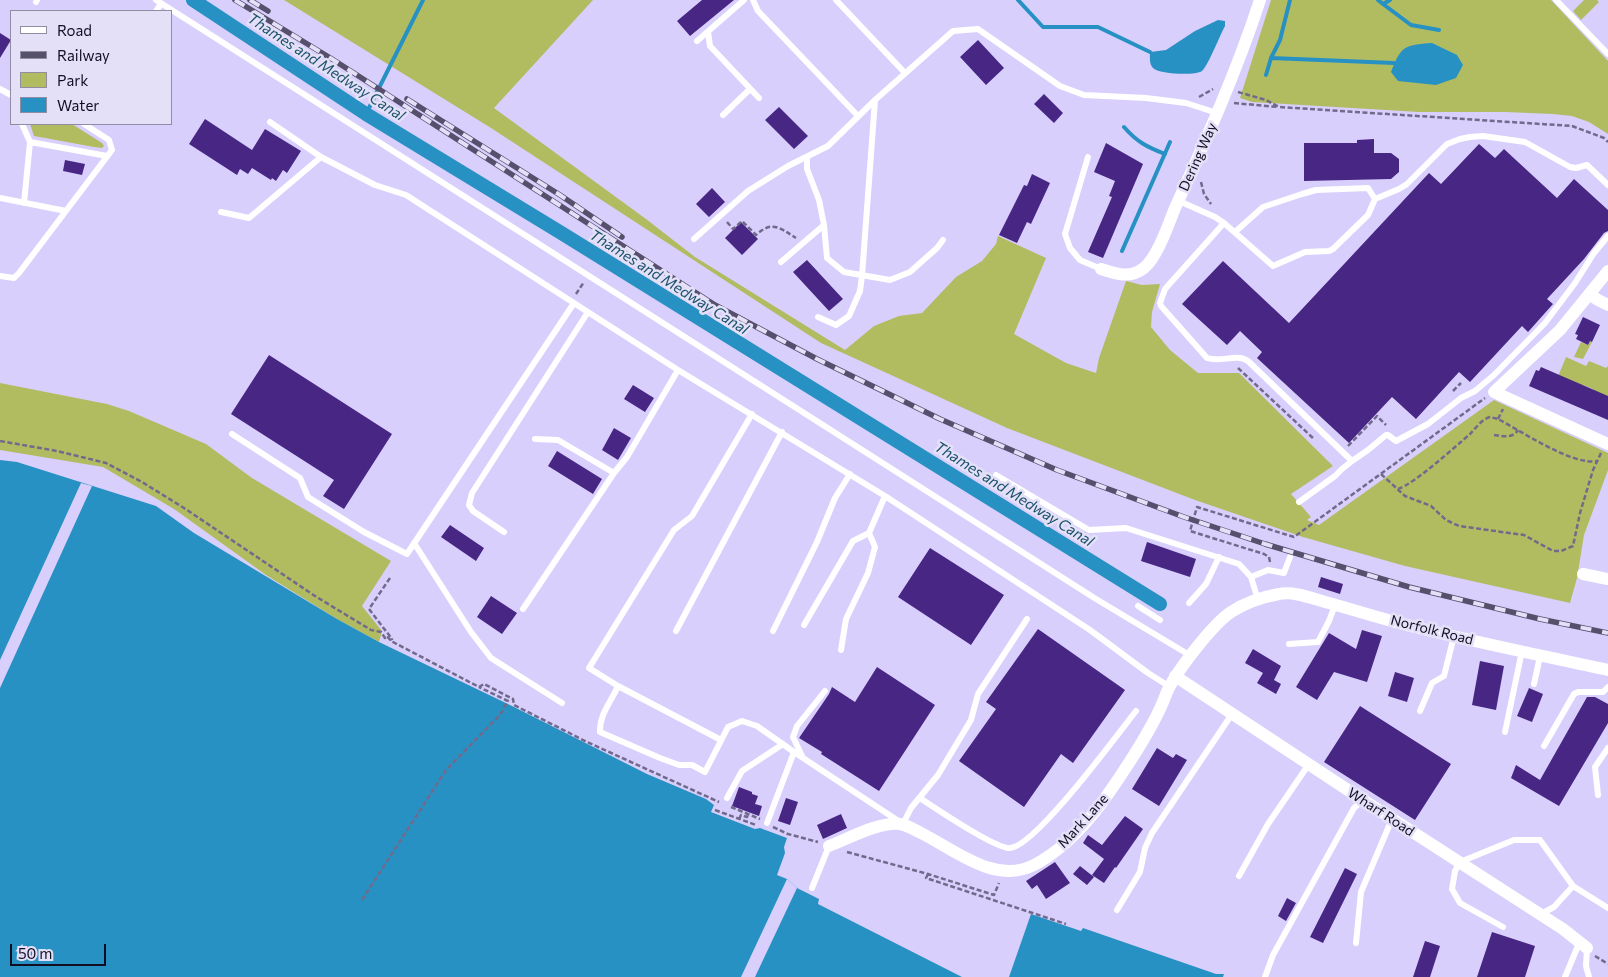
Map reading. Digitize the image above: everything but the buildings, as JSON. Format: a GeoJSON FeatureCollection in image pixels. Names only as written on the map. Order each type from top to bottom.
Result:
{"type":"FeatureCollection","features":[{"type":"Feature","properties":{"kind":"street","name":"Dering Way"},"geometry":{"type":"LineString","coordinates":[[1101,270],[1124,276],[1143,269],[1150,262],[1179,200],[1246,44],[1260,0]]}},
{"type":"Feature","properties":{"kind":"street"},"geometry":{"type":"LineString","coordinates":[[1607,443],[1494,392],[1555,335],[1608,271]]}},
{"type":"Feature","properties":{"kind":"street"},"geometry":{"type":"LineString","coordinates":[[1589,294],[1608,305]]}},
{"type":"Feature","properties":{"kind":"street"},"geometry":{"type":"LineString","coordinates":[[1583,574],[1608,579]]}},
{"type":"Feature","properties":{"kind":"street","name":"Norfolk Road"},"geometry":{"type":"LineString","coordinates":[[1258,600],[1281,593],[1303,596],[1414,627],[1608,670]]}},
{"type":"Feature","properties":{"kind":"street","name":"Mark Lane"},"geometry":{"type":"LineString","coordinates":[[1002,872],[1021,870],[1034,865],[1059,848],[1076,832],[1126,768],[1155,721],[1172,681],[1225,617],[1241,606],[1258,600]]}},
{"type":"Feature","properties":{"kind":"street","name":"Wharf Road"},"geometry":{"type":"LineString","coordinates":[[1172,681],[1232,714],[1540,914],[1583,944]]}},
{"type":"Feature","properties":{"kind":"street"},"geometry":{"type":"LineString","coordinates":[[829,846],[885,824],[903,824],[956,853],[1002,872]]}},
{"type":"Feature","properties":{"kind":"lane"},"geometry":{"type":"LineString","coordinates":[[697,41],[744,0]]}},
{"type":"Feature","properties":{"kind":"lane"},"geometry":{"type":"LineString","coordinates":[[753,0],[758,11],[858,116]]}},
{"type":"Feature","properties":{"kind":"lane"},"geometry":{"type":"LineString","coordinates":[[836,0],[905,73]]}},
{"type":"Feature","properties":{"kind":"lane"},"geometry":{"type":"LineString","coordinates":[[1556,0],[1608,54]]}},
{"type":"Feature","properties":{"kind":"lane"},"geometry":{"type":"LineString","coordinates":[[158,2],[171,10]]}},
{"type":"Feature","properties":{"kind":"lane"},"geometry":{"type":"LineString","coordinates":[[172,11],[1096,600],[1192,656]]}},
{"type":"Feature","properties":{"kind":"lane"},"geometry":{"type":"LineString","coordinates":[[694,239],[748,192],[788,166],[828,146],[875,100],[953,31],[978,29],[1060,86],[1084,95],[1146,98],[1186,103],[1217,113]]}},
{"type":"Feature","properties":{"kind":"lane"},"geometry":{"type":"LineString","coordinates":[[708,32],[710,46],[759,98]]}},
{"type":"Feature","properties":{"kind":"lane"},"geometry":{"type":"LineString","coordinates":[[723,115],[750,89]]}},
{"type":"Feature","properties":{"kind":"lane"},"geometry":{"type":"LineString","coordinates":[[818,318],[836,325],[849,316],[860,291],[875,100]]}},
{"type":"Feature","properties":{"kind":"lane"},"geometry":{"type":"LineString","coordinates":[[270,122],[322,157],[375,185],[406,195],[678,370],[885,496],[1090,630],[1148,673],[1172,681]]}},
{"type":"Feature","properties":{"kind":"lane"},"geometry":{"type":"LineString","coordinates":[[22,125],[30,142],[24,203]]}},
{"type":"Feature","properties":{"kind":"lane"},"geometry":{"type":"LineString","coordinates":[[0,276],[14,278],[112,150],[109,140],[86,125]]}},
{"type":"Feature","properties":{"kind":"lane"},"geometry":{"type":"LineString","coordinates":[[1179,200],[1224,223],[1269,264],[1276,266],[1305,252],[1333,249],[1368,215],[1375,199],[1407,184],[1447,144],[1460,139],[1477,136],[1525,142],[1570,167],[1576,168],[1586,165],[1608,185]]}},
{"type":"Feature","properties":{"kind":"lane"},"geometry":{"type":"LineString","coordinates":[[30,142],[107,156]]}},
{"type":"Feature","properties":{"kind":"lane"},"geometry":{"type":"LineString","coordinates":[[221,212],[250,218],[322,157]]}},
{"type":"Feature","properties":{"kind":"lane"},"geometry":{"type":"LineString","coordinates":[[807,157],[808,169],[819,200],[824,225],[827,258],[844,272],[890,280],[910,272],[937,248],[943,240]]}},
{"type":"Feature","properties":{"kind":"lane"},"geometry":{"type":"LineString","coordinates":[[1088,157],[1065,234],[1070,248],[1080,260],[1101,270]]}},
{"type":"Feature","properties":{"kind":"lane"},"geometry":{"type":"LineString","coordinates":[[1235,232],[1263,207],[1313,190],[1368,188],[1375,199]]}},
{"type":"Feature","properties":{"kind":"lane"},"geometry":{"type":"LineString","coordinates":[[0,198],[66,211]]}},
{"type":"Feature","properties":{"kind":"lane"},"geometry":{"type":"LineString","coordinates":[[1224,223],[1165,289],[1160,303],[1161,306],[1206,357],[1213,360],[1244,358],[1352,461]]}},
{"type":"Feature","properties":{"kind":"lane"},"geometry":{"type":"LineString","coordinates":[[781,262],[824,225]]}},
{"type":"Feature","properties":{"kind":"lane"},"geometry":{"type":"LineString","coordinates":[[1299,502],[1336,476],[1386,435],[1398,441],[1426,425],[1460,398],[1475,391],[1494,375],[1545,323],[1608,236]]}},
{"type":"Feature","properties":{"kind":"lane"},"geometry":{"type":"LineString","coordinates":[[232,434],[300,478],[308,498],[364,532],[407,554],[573,302]]}},
{"type":"Feature","properties":{"kind":"lane"},"geometry":{"type":"LineString","coordinates":[[504,532],[473,511],[469,505],[472,493],[588,312]]}},
{"type":"Feature","properties":{"kind":"lane"},"geometry":{"type":"LineString","coordinates":[[523,609],[614,473],[627,457],[678,370]]}},
{"type":"Feature","properties":{"kind":"lane"},"geometry":{"type":"LineString","coordinates":[[721,740],[618,686],[589,668],[674,530],[692,516],[752,414]]}},
{"type":"Feature","properties":{"kind":"lane"},"geometry":{"type":"LineString","coordinates":[[676,631],[782,432]]}},
{"type":"Feature","properties":{"kind":"lane"},"geometry":{"type":"LineString","coordinates":[[535,439],[558,440],[614,473]]}},
{"type":"Feature","properties":{"kind":"lane"},"geometry":{"type":"LineString","coordinates":[[773,631],[817,542],[834,498],[850,474]]}},
{"type":"Feature","properties":{"kind":"lane"},"geometry":{"type":"LineString","coordinates":[[996,476],[1089,530],[1126,528],[1239,564],[1251,577],[1258,600]]}},
{"type":"Feature","properties":{"kind":"lane"},"geometry":{"type":"LineString","coordinates":[[804,625],[852,542],[869,533],[885,496]]}},
{"type":"Feature","properties":{"kind":"lane"},"geometry":{"type":"LineString","coordinates":[[841,650],[846,619],[868,573],[875,547],[869,533]]}},
{"type":"Feature","properties":{"kind":"lane"},"geometry":{"type":"LineString","coordinates":[[414,543],[471,632],[491,658],[562,703]]}},
{"type":"Feature","properties":{"kind":"lane"},"geometry":{"type":"LineString","coordinates":[[1189,604],[1206,584],[1219,557]]}},
{"type":"Feature","properties":{"kind":"lane"},"geometry":{"type":"LineString","coordinates":[[1251,577],[1268,570],[1284,573],[1290,557]]}},
{"type":"Feature","properties":{"kind":"lane"},"geometry":{"type":"LineString","coordinates":[[1288,644],[1318,642],[1335,604]]}},
{"type":"Feature","properties":{"kind":"lane"},"geometry":{"type":"LineString","coordinates":[[1138,606],[1160,620]]}},
{"type":"Feature","properties":{"kind":"lane"},"geometry":{"type":"LineString","coordinates":[[618,686],[602,716],[600,732],[660,758],[679,765],[692,765],[705,772],[728,727],[742,721],[757,726],[903,824],[911,808],[938,775],[971,720],[978,694],[1027,619]]}},
{"type":"Feature","properties":{"kind":"lane"},"geometry":{"type":"LineString","coordinates":[[1420,711],[1432,683],[1444,676],[1454,636]]}},
{"type":"Feature","properties":{"kind":"lane"},"geometry":{"type":"LineString","coordinates":[[1505,732],[1522,651]]}},
{"type":"Feature","properties":{"kind":"lane"},"geometry":{"type":"LineString","coordinates":[[1534,684],[1539,661],[1543,656]]}},
{"type":"Feature","properties":{"kind":"lane"},"geometry":{"type":"LineString","coordinates":[[1544,746],[1574,694],[1578,692],[1603,692],[1608,687]]}},
{"type":"Feature","properties":{"kind":"lane"},"geometry":{"type":"LineString","coordinates":[[802,757],[793,737],[797,726],[825,691]]}},
{"type":"Feature","properties":{"kind":"lane"},"geometry":{"type":"LineString","coordinates":[[920,798],[1003,848],[1018,846],[1064,801],[1136,711]]}},
{"type":"Feature","properties":{"kind":"lane"},"geometry":{"type":"LineString","coordinates":[[1118,910],[1140,872],[1145,848],[1152,833],[1232,714]]}},
{"type":"Feature","properties":{"kind":"lane"},"geometry":{"type":"LineString","coordinates":[[727,798],[742,771],[783,744]]}},
{"type":"Feature","properties":{"kind":"lane"},"geometry":{"type":"LineString","coordinates":[[1598,795],[1595,767],[1608,748]]}},
{"type":"Feature","properties":{"kind":"lane"},"geometry":{"type":"LineString","coordinates":[[767,823],[794,752]]}},
{"type":"Feature","properties":{"kind":"lane"},"geometry":{"type":"LineString","coordinates":[[1239,876],[1268,824],[1309,764]]}},
{"type":"Feature","properties":{"kind":"lane"},"geometry":{"type":"LineString","coordinates":[[1265,977],[1273,955],[1354,808],[1363,800]]}},
{"type":"Feature","properties":{"kind":"lane"},"geometry":{"type":"LineString","coordinates":[[1356,943],[1360,892],[1392,819]]}},
{"type":"Feature","properties":{"kind":"lane"},"geometry":{"type":"LineString","coordinates":[[1504,926],[1460,903],[1452,889],[1455,871],[1460,862],[1514,840],[1540,840],[1573,886],[1608,908]]}},
{"type":"Feature","properties":{"kind":"lane"},"geometry":{"type":"LineString","coordinates":[[812,888],[829,846]]}},
{"type":"Feature","properties":{"kind":"lane"},"geometry":{"type":"LineString","coordinates":[[1540,914],[1554,907],[1573,886]]}},
{"type":"Feature","properties":{"kind":"lane"},"geometry":{"type":"LineString","coordinates":[[1565,977],[1583,944]]}},
{"type":"Feature","properties":{"kind":"lane"},"geometry":{"type":"LineString","coordinates":[[1583,944],[1589,977]]}},
{"type":"Feature","properties":{"kind":"path"},"geometry":{"type":"LineString","coordinates":[[1196,98],[1209,93],[1217,84]]}},
{"type":"Feature","properties":{"kind":"path"},"geometry":{"type":"LineString","coordinates":[[1279,107],[1266,100],[1237,91],[1232,102],[1279,107],[1572,126],[1604,138],[1608,142]]}},
{"type":"Feature","properties":{"kind":"path"},"geometry":{"type":"LineString","coordinates":[[1202,175],[1201,185],[1204,194],[1211,204],[1219,208],[1215,217]]}},
{"type":"Feature","properties":{"kind":"path"},"geometry":{"type":"LineString","coordinates":[[729,216],[724,220],[733,229],[742,220],[756,235],[764,227],[775,226],[798,239],[802,244]]}},
{"type":"Feature","properties":{"kind":"path"},"geometry":{"type":"LineString","coordinates":[[573,302],[588,275]]}},
{"type":"Feature","properties":{"kind":"path"},"geometry":{"type":"LineString","coordinates":[[1236,367],[1320,445]]}},
{"type":"Feature","properties":{"kind":"path"},"geometry":{"type":"LineString","coordinates":[[1449,396],[1461,383]]}},
{"type":"Feature","properties":{"kind":"path"},"geometry":{"type":"LineString","coordinates":[[1268,570],[1269,558],[1264,554],[1190,531],[1197,507],[1294,537],[1494,392]]}},
{"type":"Feature","properties":{"kind":"path"},"geometry":{"type":"LineString","coordinates":[[1344,452],[1377,416],[1397,434],[1392,439]]}},
{"type":"Feature","properties":{"kind":"path"},"geometry":{"type":"LineString","coordinates":[[1397,489],[1408,484],[1450,451],[1487,417],[1493,417],[1577,460],[1597,461]]}},
{"type":"Feature","properties":{"kind":"path"},"geometry":{"type":"LineString","coordinates":[[1494,435],[1507,437],[1515,434],[1518,430]]}},
{"type":"Feature","properties":{"kind":"path"},"geometry":{"type":"LineString","coordinates":[[0,441],[57,451],[106,463],[142,482],[184,508],[314,596],[371,630],[381,632],[385,638],[387,636],[390,640],[508,701],[500,715],[446,770],[362,900]]}},
{"type":"Feature","properties":{"kind":"path"},"geometry":{"type":"LineString","coordinates":[[1381,474],[1405,496],[1432,506],[1446,520],[1455,524],[1524,535],[1547,549],[1561,551],[1568,549],[1574,543],[1576,524],[1593,470],[1607,443]]}},
{"type":"Feature","properties":{"kind":"path"},"geometry":{"type":"LineString","coordinates":[[390,578],[369,609],[392,639],[390,640]]}},
{"type":"Feature","properties":{"kind":"path"},"geometry":{"type":"LineString","coordinates":[[478,687],[484,684],[513,699],[514,705],[558,728],[703,795],[748,813],[788,834],[994,895],[1002,872]]}},
{"type":"Feature","properties":{"kind":"path"},"geometry":{"type":"LineString","coordinates":[[715,810],[756,825]]}},
{"type":"Feature","properties":{"kind":"path"},"geometry":{"type":"LineString","coordinates":[[739,819],[741,815],[747,817],[748,813]]}},
{"type":"Feature","properties":{"kind":"path"},"geometry":{"type":"LineString","coordinates":[[928,874],[926,878],[1066,924]]}},
{"type":"Feature","properties":{"kind":"green space"},"geometry":{"type":"Polygon","coordinates":[[[284,0],[593,0],[494,108],[695,257],[845,350],[874,326],[899,316],[922,313],[956,277],[982,261],[996,244],[998,236],[1046,258],[1014,334],[1066,363],[1096,373],[1099,358],[1126,281],[1142,285],[1160,284],[1152,312],[1151,327],[1170,350],[1198,373],[1239,373],[1333,466],[1291,494],[1311,517],[1307,520],[1319,525],[1494,400],[1608,453],[1608,470],[1584,535],[1577,578],[1570,603],[1405,566],[1303,537],[1195,500],[1007,428],[821,343],[491,128],[284,0]]]}},
{"type":"Feature","properties":{"kind":"green space"},"geometry":{"type":"Polygon","coordinates":[[[1271,0],[1551,0],[1608,61],[1608,134],[1589,122],[1572,116],[1553,114],[1419,112],[1252,102],[1240,98],[1271,0]]]}},
{"type":"Feature","properties":{"kind":"green space"},"geometry":{"type":"Polygon","coordinates":[[[1584,0],[1597,0],[1599,2],[1581,20],[1573,11],[1584,0]]]}},
{"type":"Feature","properties":{"kind":"green space"},"geometry":{"type":"Polygon","coordinates":[[[30,125],[74,125],[104,146],[102,148],[94,147],[34,136],[30,125]]]}},
{"type":"Feature","properties":{"kind":"green space"},"geometry":{"type":"Polygon","coordinates":[[[1590,341],[1592,342],[1583,359],[1574,357],[1581,342],[1588,345],[1590,341]]]}},
{"type":"Feature","properties":{"kind":"green space"},"geometry":{"type":"Polygon","coordinates":[[[1566,357],[1586,366],[1589,361],[1606,368],[1608,366],[1608,396],[1591,395],[1593,389],[1583,385],[1581,391],[1557,379],[1566,357]]]}},
{"type":"Feature","properties":{"kind":"green space"},"geometry":{"type":"Polygon","coordinates":[[[0,383],[107,404],[129,411],[206,444],[252,478],[391,561],[362,606],[382,631],[379,642],[337,619],[266,575],[174,509],[103,467],[0,450],[0,383]]]}},
{"type":"Feature","properties":{"kind":"water"},"geometry":{"type":"Polygon","coordinates":[[[1218,20],[1225,21],[1225,26],[1211,57],[1202,71],[1185,74],[1162,72],[1153,68],[1150,52],[1166,50],[1195,31],[1218,20]]]}},
{"type":"Feature","properties":{"kind":"water"},"geometry":{"type":"Polygon","coordinates":[[[1432,43],[1457,55],[1463,65],[1456,78],[1436,85],[1398,81],[1391,72],[1401,52],[1409,46],[1432,43]]]}},
{"type":"Feature","properties":{"kind":"water"},"geometry":{"type":"Polygon","coordinates":[[[0,460],[17,462],[156,506],[194,533],[337,619],[379,642],[647,774],[706,799],[714,805],[711,812],[755,829],[760,828],[787,838],[784,847],[785,853],[777,875],[819,899],[818,904],[962,977],[0,977],[0,460]]]}},
{"type":"Feature","properties":{"kind":"water"},"geometry":{"type":"Polygon","coordinates":[[[1031,914],[1081,931],[1083,928],[1216,974],[1224,974],[1223,977],[1009,977],[1031,914]]]}},
{"type":"Feature","properties":{"kind":"pier"},"geometry":{"type":"Polygon","coordinates":[[[81,483],[92,486],[0,688],[0,660],[81,483]]]}},
{"type":"Feature","properties":{"kind":"pier"},"geometry":{"type":"Polygon","coordinates":[[[787,879],[797,888],[755,977],[741,977],[787,879]]]}},
{"type":"Feature","properties":{"kind":"waterway","name":"Thames and Medway Canal"},"geometry":{"type":"LineString","coordinates":[[193,0],[366,114],[1160,604]]}},
{"type":"Feature","properties":{"kind":"waterway"},"geometry":{"type":"LineString","coordinates":[[366,114],[423,0]]}},
{"type":"Feature","properties":{"kind":"waterway"},"geometry":{"type":"LineString","coordinates":[[1018,0],[1043,27],[1098,27],[1150,52]]}},
{"type":"Feature","properties":{"kind":"waterway"},"geometry":{"type":"LineString","coordinates":[[1266,75],[1271,58],[1280,40],[1290,0]]}},
{"type":"Feature","properties":{"kind":"waterway"},"geometry":{"type":"LineString","coordinates":[[1378,0],[1383,4],[1390,0]]}},
{"type":"Feature","properties":{"kind":"waterway"},"geometry":{"type":"LineString","coordinates":[[1383,4],[1411,25],[1439,30]]}},
{"type":"Feature","properties":{"kind":"waterway"},"geometry":{"type":"LineString","coordinates":[[1271,58],[1394,63]]}},
{"type":"Feature","properties":{"kind":"waterway"},"geometry":{"type":"LineString","coordinates":[[1124,127],[1143,144],[1165,154]]}},
{"type":"Feature","properties":{"kind":"waterway"},"geometry":{"type":"LineString","coordinates":[[1122,251],[1170,142]]}},
{"type":"Feature","properties":{"kind":"railway"},"geometry":{"type":"LineString","coordinates":[[235,0],[332,59],[715,305],[817,359],[940,419],[1057,470],[1184,517],[1265,544],[1409,587],[1540,619],[1608,633]]}},
{"type":"Feature","properties":{"kind":"railway"},"geometry":{"type":"LineString","coordinates":[[250,0],[268,11]]}},
{"type":"Feature","properties":{"kind":"railway"},"geometry":{"type":"LineString","coordinates":[[407,99],[560,195],[622,237]]}}]}
